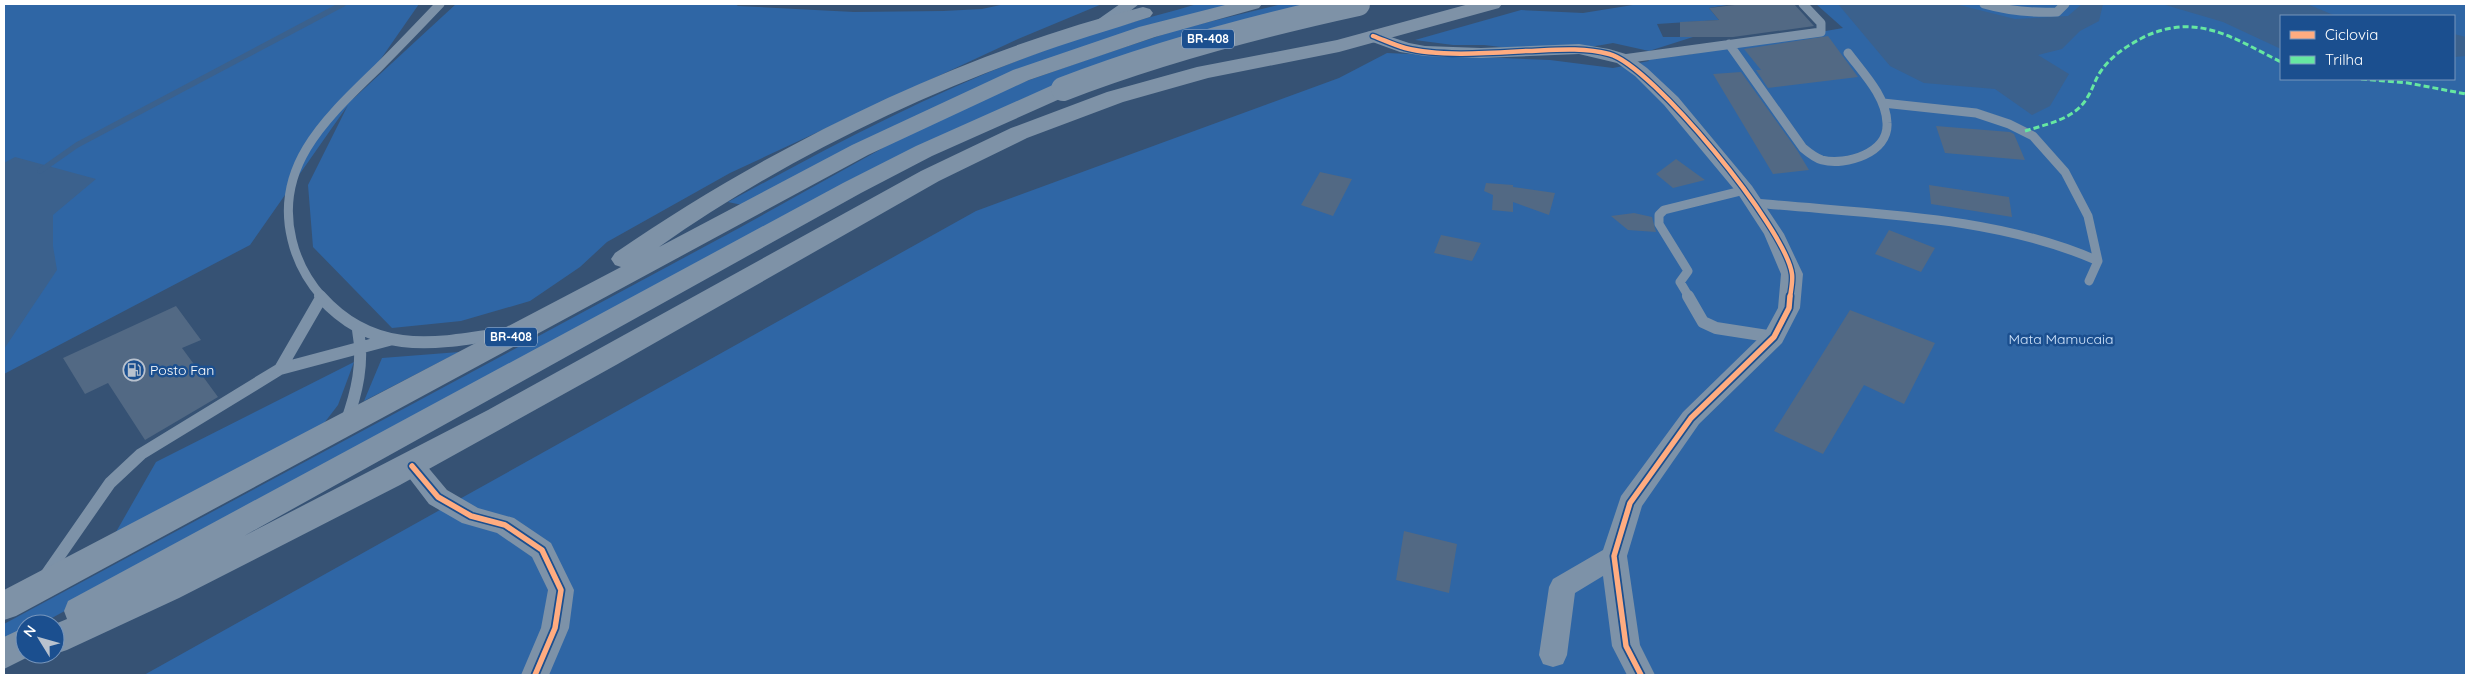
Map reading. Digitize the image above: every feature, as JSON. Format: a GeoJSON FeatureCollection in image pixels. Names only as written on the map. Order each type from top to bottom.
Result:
{"type":"FeatureCollection","features":[{"type":"Feature","properties":{"kind":"highway"},"geometry":{"type":"LineString","coordinates":[[526,329],[635,250],[730,190],[841,130],[1004,58],[1178,4]]}},
{"type":"Feature","properties":{"kind":"highway","name":"BR-408"},"geometry":{"type":"LineString","coordinates":[[4,606],[344,427],[860,150],[1022,74],[1147,32],[1252,4]]}},
{"type":"Feature","properties":{"kind":"highway","name":"BR-408"},"geometry":{"type":"LineString","coordinates":[[65,621],[852,188],[924,151],[1063,89],[1150,56],[1227,34],[1358,4]]}},
{"type":"Feature","properties":{"kind":"highway"},"geometry":{"type":"LineString","coordinates":[[65,635],[272,538],[412,466],[930,176],[1019,133],[1116,97],[1187,77],[1339,46],[1492,4]]}},
{"type":"Feature","properties":{"kind":"highway"},"geometry":{"type":"LineString","coordinates":[[4,654],[15,648]]}},
{"type":"Feature","properties":{"kind":"street"},"geometry":{"type":"LineString","coordinates":[[1099,27],[1131,4]]}},
{"type":"Feature","properties":{"kind":"street"},"geometry":{"type":"LineString","coordinates":[[1373,36],[1399,46],[1425,51],[1481,53],[1578,49],[1609,54],[1624,60],[1642,72],[1671,101],[1750,196],[1774,234],[1792,274],[1789,308],[1774,337],[1691,418],[1630,503],[1614,556],[1626,646],[1641,675]]}},
{"type":"Feature","properties":{"kind":"street"},"geometry":{"type":"LineString","coordinates":[[412,466],[438,497],[470,516],[505,525],[542,550],[561,590],[556,628],[535,675]]}},
{"type":"Feature","properties":{"kind":"street"},"geometry":{"type":"LineString","coordinates":[[1553,655],[1562,587],[1614,556]]}},
{"type":"Feature","properties":{"kind":"lane"},"geometry":{"type":"LineString","coordinates":[[440,4],[387,60],[340,104],[310,141],[297,165],[287,204],[289,236],[299,265],[321,298],[358,330],[389,340],[412,343],[526,329]]}},
{"type":"Feature","properties":{"kind":"lane"},"geometry":{"type":"LineString","coordinates":[[1624,60],[1821,32],[1821,23],[1802,4]]}},
{"type":"Feature","properties":{"kind":"lane"},"geometry":{"type":"LineString","coordinates":[[1984,4],[2011,11],[2041,13],[2057,12],[2065,4]]}},
{"type":"Feature","properties":{"kind":"lane"},"geometry":{"type":"LineString","coordinates":[[1729,44],[1803,148],[1816,158],[1836,162],[1876,149],[1883,139],[1887,125],[1883,103],[1848,53]]}},
{"type":"Feature","properties":{"kind":"lane"},"geometry":{"type":"LineString","coordinates":[[1883,103],[1976,113],[2009,124],[2033,136],[2064,172],[2088,216],[2098,261],[2089,282]]}},
{"type":"Feature","properties":{"kind":"lane"},"geometry":{"type":"LineString","coordinates":[[1774,337],[1716,328],[1703,322],[1680,282],[1688,271],[1658,224],[1659,215],[1664,210],[1750,196],[2011,231],[2066,246],[2098,261]]}},
{"type":"Feature","properties":{"kind":"lane"},"geometry":{"type":"LineString","coordinates":[[280,369],[321,298]]}},
{"type":"Feature","properties":{"kind":"lane"},"geometry":{"type":"LineString","coordinates":[[344,427],[358,391],[362,349],[358,330]]}},
{"type":"Feature","properties":{"kind":"lane"},"geometry":{"type":"LineString","coordinates":[[38,587],[95,502],[110,483],[135,460],[171,434],[280,369],[362,349],[389,340]]}},
{"type":"Feature","properties":{"kind":"green space"},"geometry":{"type":"Polygon","coordinates":[[[4,4],[419,4],[353,99],[456,4],[735,4],[738,6],[854,12],[982,9],[1005,4],[1102,4],[1018,39],[730,173],[607,242],[580,267],[530,301],[461,321],[392,328],[313,247],[308,185],[348,105],[250,245],[4,374],[4,4]]]}},
{"type":"Feature","properties":{"kind":"green space"},"geometry":{"type":"Polygon","coordinates":[[[1197,4],[1243,4],[1088,47],[747,206],[728,202],[879,123],[956,86],[1055,46],[1197,4]]]}},
{"type":"Feature","properties":{"kind":"green space"},"geometry":{"type":"Polygon","coordinates":[[[1282,4],[1331,4],[1027,97],[254,507],[59,614],[23,614],[741,227],[908,134],[1004,89],[1180,29],[1282,4]]]}},
{"type":"Feature","properties":{"kind":"green space"},"geometry":{"type":"Polygon","coordinates":[[[1639,4],[1733,4],[1709,8],[1719,20],[1657,24],[1663,37],[1693,37],[1649,51],[1613,43],[1579,49],[1534,51],[1415,40],[1521,10],[1583,13],[1639,4]]]}},
{"type":"Feature","properties":{"kind":"green space","name":"Mata Mamucaia"},"geometry":{"type":"Polygon","coordinates":[[[1816,4],[2466,4],[2466,675],[144,675],[976,211],[1339,78],[1387,53],[1550,60],[1613,68],[1649,61],[1647,58],[1686,55],[1843,28],[1816,4]]]}},
{"type":"Feature","properties":{"kind":"green space"},"geometry":{"type":"Polygon","coordinates":[[[459,352],[364,401],[382,358],[459,352]]]}},
{"type":"Feature","properties":{"kind":"green space"},"geometry":{"type":"Polygon","coordinates":[[[354,362],[338,405],[318,431],[112,539],[156,462],[354,362]]]}},
{"type":"Feature","properties":{"kind":"green space"},"geometry":{"type":"Polygon","coordinates":[[[15,618],[15,638],[4,644],[4,624],[15,618]]]}},
{"type":"Feature","properties":{"kind":"shaded area"},"geometry":{"type":"Polygon","coordinates":[[[1838,4],[1955,4],[2015,19],[2068,16],[2082,4],[2103,4],[2099,21],[2080,31],[2062,49],[2038,55],[2069,74],[2050,106],[2032,115],[1995,89],[1924,83],[1890,66],[1838,4]]]}},
{"type":"Feature","properties":{"kind":"shaded area"},"geometry":{"type":"Polygon","coordinates":[[[2162,4],[2307,4],[2334,15],[2280,15],[2280,49],[2223,22],[2162,4]]]}},
{"type":"Feature","properties":{"kind":"shaded area"},"geometry":{"type":"Polygon","coordinates":[[[2455,34],[2466,37],[2466,56],[2455,57],[2455,34]]]}},
{"type":"Feature","properties":{"kind":"shaded area"},"geometry":{"type":"Polygon","coordinates":[[[15,157],[96,179],[53,215],[53,246],[57,270],[4,349],[4,163],[15,157]]]}},
{"type":"Feature","properties":{"kind":"building"},"geometry":{"type":"Polygon","coordinates":[[[1743,4],[1794,4],[1814,26],[1733,37],[1680,37],[1680,22],[1719,20],[1709,8],[1743,4]]]}},
{"type":"Feature","properties":{"kind":"building"},"geometry":{"type":"Polygon","coordinates":[[[1828,36],[1858,77],[1768,88],[1756,70],[1761,70],[1744,49],[1828,36]]]}},
{"type":"Feature","properties":{"kind":"building"},"geometry":{"type":"Polygon","coordinates":[[[1741,72],[1797,150],[1809,170],[1773,174],[1713,74],[1741,72]]]}},
{"type":"Feature","properties":{"kind":"building"},"geometry":{"type":"Polygon","coordinates":[[[1936,126],[2010,132],[2014,134],[2025,160],[1945,153],[1936,126]]]}},
{"type":"Feature","properties":{"kind":"building"},"geometry":{"type":"Polygon","coordinates":[[[1676,159],[1705,180],[1673,188],[1656,174],[1676,159]]]}},
{"type":"Feature","properties":{"kind":"building"},"geometry":{"type":"Polygon","coordinates":[[[1320,172],[1352,179],[1333,216],[1301,205],[1320,172]]]}},
{"type":"Feature","properties":{"kind":"building"},"geometry":{"type":"Polygon","coordinates":[[[1486,183],[1513,185],[1513,187],[1555,193],[1549,215],[1513,202],[1513,212],[1492,210],[1493,195],[1484,191],[1486,183]]]}},
{"type":"Feature","properties":{"kind":"building"},"geometry":{"type":"Polygon","coordinates":[[[1929,185],[2009,197],[2012,217],[1931,204],[1929,185]]]}},
{"type":"Feature","properties":{"kind":"building"},"geometry":{"type":"Polygon","coordinates":[[[1634,213],[1652,217],[1656,232],[1628,230],[1611,216],[1634,213]]]}},
{"type":"Feature","properties":{"kind":"building"},"geometry":{"type":"Polygon","coordinates":[[[1889,230],[1935,248],[1921,272],[1875,254],[1889,230]]]}},
{"type":"Feature","properties":{"kind":"building"},"geometry":{"type":"Polygon","coordinates":[[[1441,235],[1481,243],[1472,261],[1434,253],[1441,235]]]}},
{"type":"Feature","properties":{"kind":"building","name":"Posto Fan"},"geometry":{"type":"Polygon","coordinates":[[[176,306],[201,340],[182,348],[218,397],[145,440],[108,383],[85,394],[63,358],[176,306]]]}},
{"type":"Feature","properties":{"kind":"building"},"geometry":{"type":"Polygon","coordinates":[[[1850,310],[1935,343],[1904,404],[1864,385],[1823,454],[1774,431],[1850,310]]]}},
{"type":"Feature","properties":{"kind":"building"},"geometry":{"type":"Polygon","coordinates":[[[1404,531],[1457,544],[1449,593],[1396,580],[1404,531]]]}},
{"type":"Feature","properties":{"kind":"waterway"},"geometry":{"type":"LineString","coordinates":[[40,171],[77,145],[343,4]]}},
{"type":"Feature","properties":{"kind":"marked path"},"geometry":{"type":"LineString","coordinates":[[2025,131],[2060,120],[2076,111],[2088,97],[2101,70],[2112,58],[2138,40],[2153,33],[2190,26],[2205,28],[2234,38],[2280,61]]}},
{"type":"Feature","properties":{"kind":"marked path"},"geometry":{"type":"LineString","coordinates":[[2373,80],[2408,83],[2466,94]]}},
{"type":"Feature","properties":{"kind":"cycle path"},"geometry":{"type":"LineString","coordinates":[[1373,36],[1406,48],[1425,51],[1481,53],[1579,49],[1609,54],[1623,59],[1641,72],[1671,101],[1745,190],[1774,234],[1792,274],[1789,308],[1774,337],[1691,418],[1630,503],[1614,556],[1626,646],[1641,675]]}},
{"type":"Feature","properties":{"kind":"cycle path"},"geometry":{"type":"LineString","coordinates":[[412,466],[438,497],[471,516],[505,525],[542,550],[561,590],[555,628],[535,675]]}},
{"type":"Feature","properties":{"kind":"place","name":"Posto Fan"},"geometry":{"type":"Point","coordinates":[134,370]}}]}
